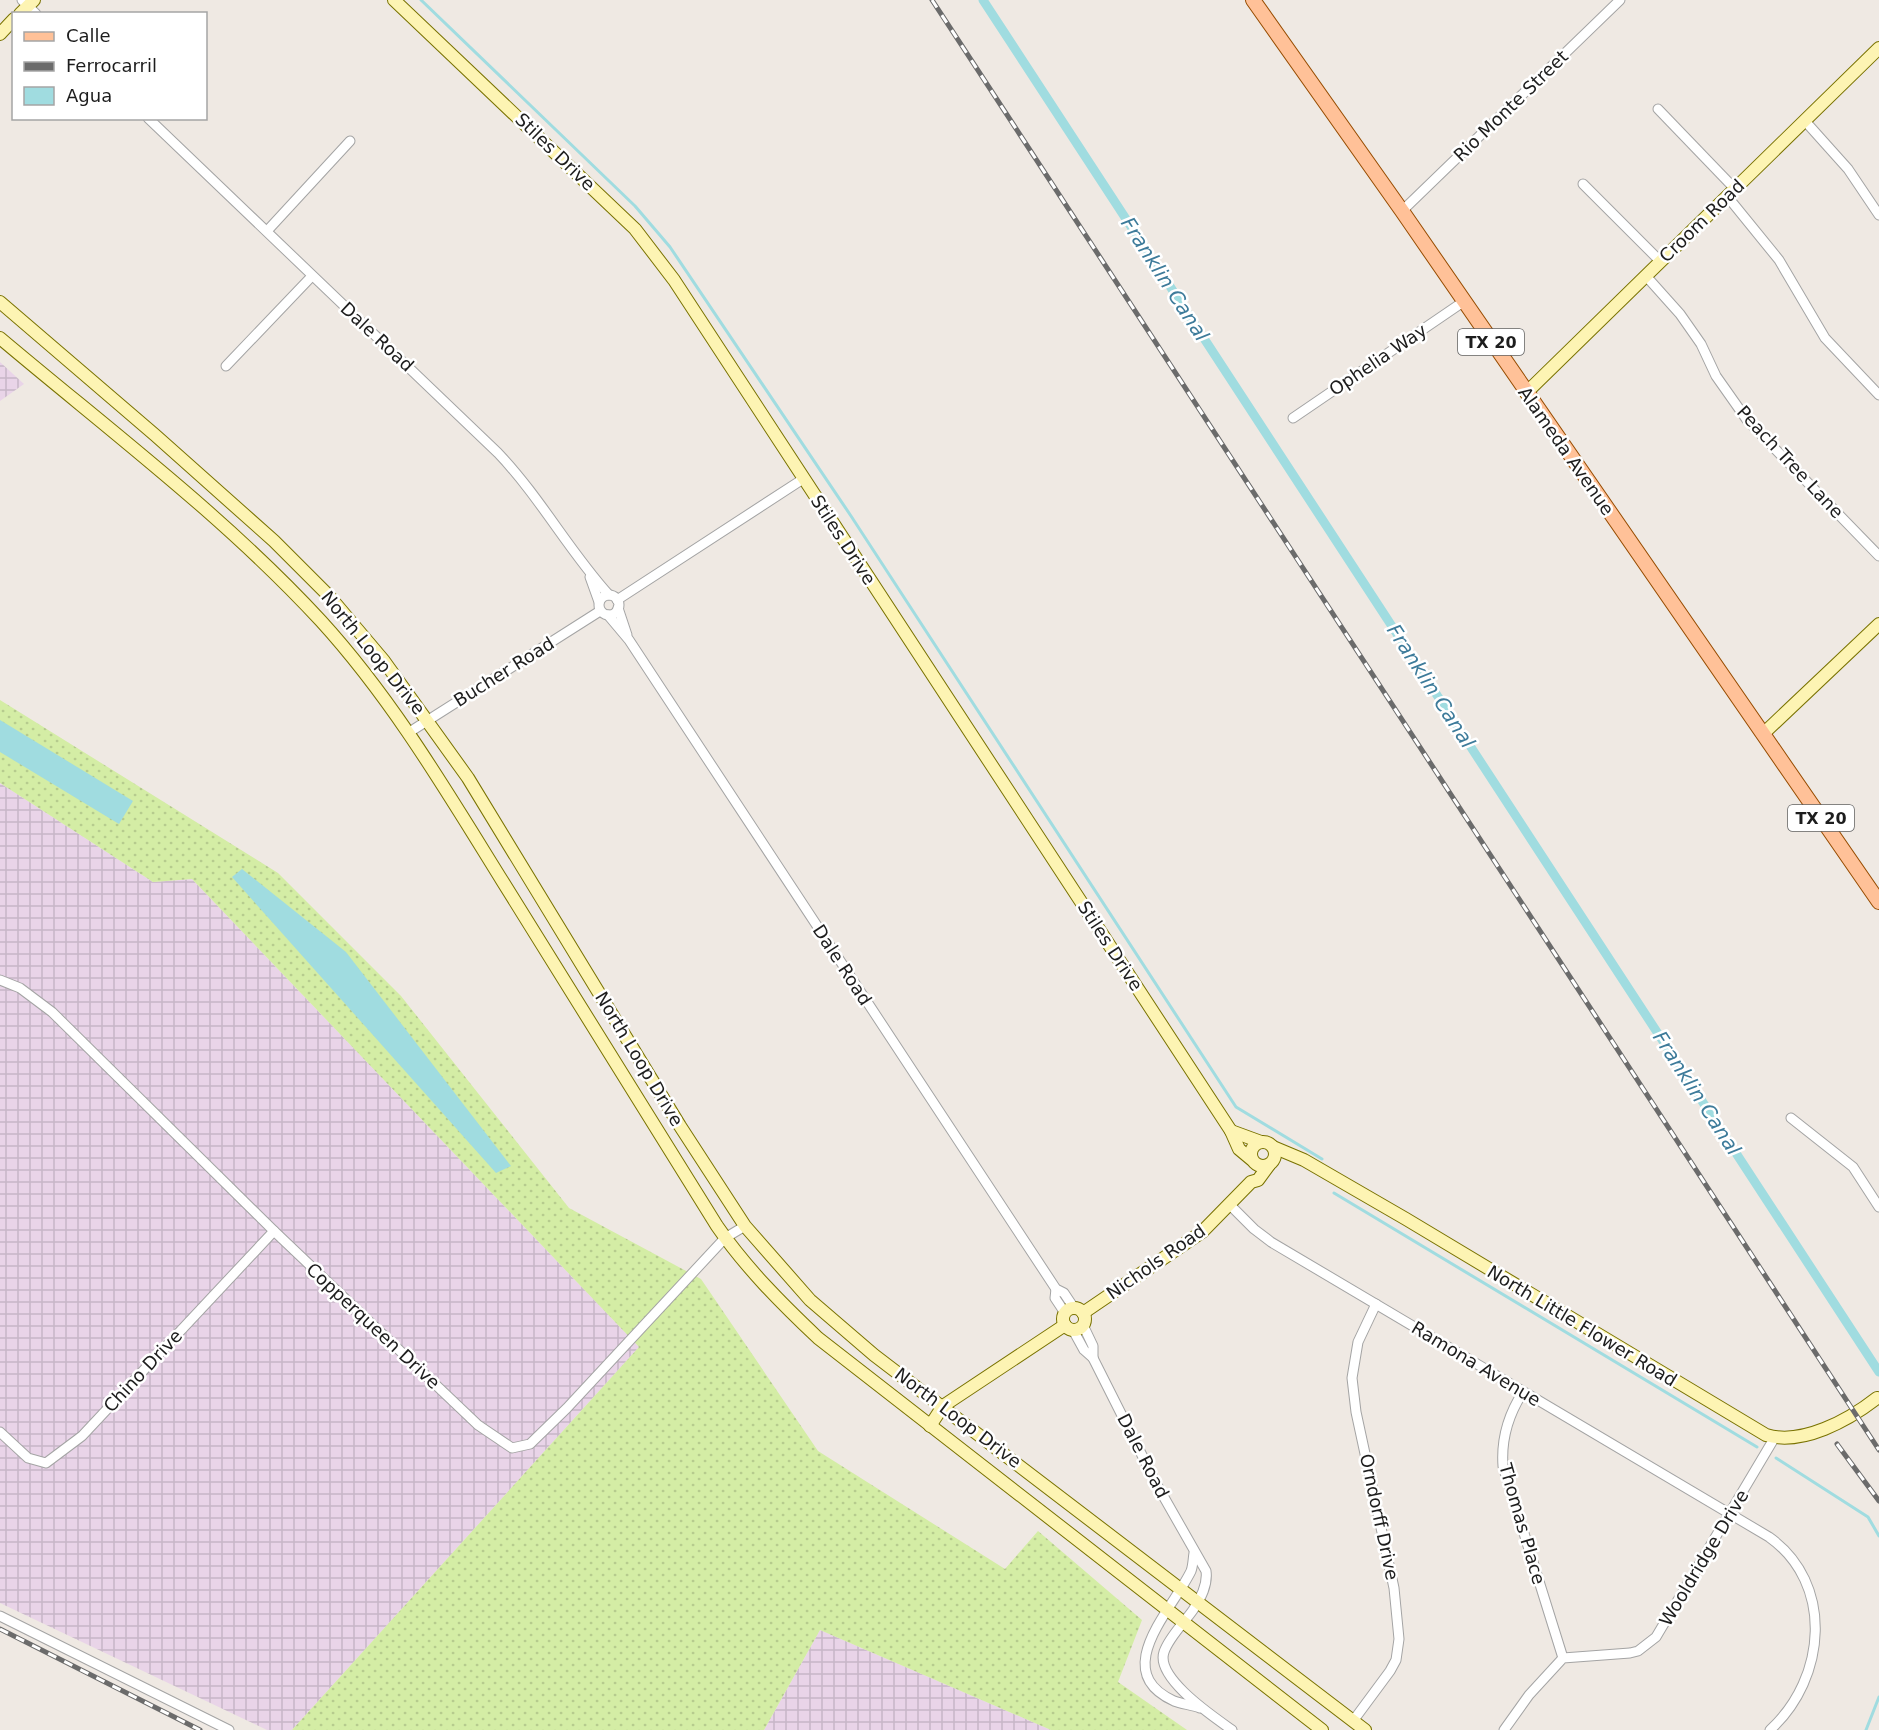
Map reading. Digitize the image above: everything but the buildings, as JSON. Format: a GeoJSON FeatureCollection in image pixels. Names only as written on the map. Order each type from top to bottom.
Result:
{"type":"FeatureCollection","features":[{"type":"Feature","properties":{"kind":"main road","name":"Stiles Drive"},"geometry":{"type":"LineString","coordinates":[[394,0],[635,229],[674,280],[1231,1131],[1239,1149],[1253,1161]]}},
{"type":"Feature","properties":{"kind":"main road","name":"Alameda Avenue"},"geometry":{"type":"LineString","coordinates":[[1253,0],[1402,211],[1879,902]]}},
{"type":"Feature","properties":{"kind":"main road"},"geometry":{"type":"LineString","coordinates":[[0,34],[12,21]]}},
{"type":"Feature","properties":{"kind":"main road","name":"Croom Road"},"geometry":{"type":"LineString","coordinates":[[1526,393],[1879,48]]}},
{"type":"Feature","properties":{"kind":"main road","name":"North Loop Drive"},"geometry":{"type":"LineString","coordinates":[[0,302],[229,501],[329,596],[384,661],[468,778],[680,1126],[745,1226],[780,1269],[832,1320],[1365,1730]]}},
{"type":"Feature","properties":{"kind":"main road","name":"North Loop Drive"},"geometry":{"type":"LineString","coordinates":[[0,338],[260,557],[322,622],[387,700],[725,1238],[758,1279],[818,1338],[1322,1730]]}},
{"type":"Feature","properties":{"kind":"main road"},"geometry":{"type":"LineString","coordinates":[[215,517],[229,501]]}},
{"type":"Feature","properties":{"kind":"main road"},"geometry":{"type":"LineString","coordinates":[[1764,733],[1879,624]]}},
{"type":"Feature","properties":{"kind":"main road"},"geometry":{"type":"LineString","coordinates":[[568,985],[587,973]]}},
{"type":"Feature","properties":{"kind":"main road"},"geometry":{"type":"LineString","coordinates":[[1231,1131],[1267,1144],[1275,1156],[1270,1164]]}},
{"type":"Feature","properties":{"kind":"main road"},"geometry":{"type":"LineString","coordinates":[[1251,1182],[1252,1149],[1267,1144]]}},
{"type":"Feature","properties":{"kind":"main road","name":"North Little Flower Road"},"geometry":{"type":"LineString","coordinates":[[1267,1144],[1304,1161],[1406,1219],[1756,1430],[1775,1437],[1806,1435],[1824,1428],[1877,1398]]}},
{"type":"Feature","properties":{"kind":"main road"},"geometry":{"type":"LineString","coordinates":[[1253,1161],[1261,1166],[1293,1157]]}},
{"type":"Feature","properties":{"kind":"main road","name":"Nichols Road"},"geometry":{"type":"LineString","coordinates":[[930,1426],[943,1406],[1202,1232],[1251,1182],[1258,1180],[1270,1164]]}},
{"type":"Feature","properties":{"kind":"street","name":"Rio Monte Street"},"geometry":{"type":"LineString","coordinates":[[1402,211],[1620,0]]}},
{"type":"Feature","properties":{"kind":"street"},"geometry":{"type":"LineString","coordinates":[[1658,109],[1731,192],[1779,260],[1825,338],[1879,395]]}},
{"type":"Feature","properties":{"kind":"street","name":"Dale Road"},"geometry":{"type":"LineString","coordinates":[[149,120],[505,460],[547,513],[588,572],[615,601],[629,640]]}},
{"type":"Feature","properties":{"kind":"street"},"geometry":{"type":"LineString","coordinates":[[1805,121],[1848,169],[1879,215]]}},
{"type":"Feature","properties":{"kind":"street"},"geometry":{"type":"LineString","coordinates":[[267,231],[350,141]]}},
{"type":"Feature","properties":{"kind":"street"},"geometry":{"type":"LineString","coordinates":[[1583,184],[1660,261]]}},
{"type":"Feature","properties":{"kind":"street"},"geometry":{"type":"LineString","coordinates":[[226,366],[312,276]]}},
{"type":"Feature","properties":{"kind":"street","name":"Peach Tree Lane"},"geometry":{"type":"LineString","coordinates":[[1646,276],[1686,322],[1701,344],[1716,376],[1747,420],[1879,556]]}},
{"type":"Feature","properties":{"kind":"street","name":"Ophelia Way"},"geometry":{"type":"LineString","coordinates":[[1293,418],[1463,302]]}},
{"type":"Feature","properties":{"kind":"street"},"geometry":{"type":"LineString","coordinates":[[603,609],[803,479]]}},
{"type":"Feature","properties":{"kind":"street","name":"Dale Road"},"geometry":{"type":"LineString","coordinates":[[588,572],[603,609],[629,640],[1056,1289],[1064,1293],[1084,1350],[1093,1358],[1194,1553],[1204,1562],[1207,1580],[1198,1603],[1167,1646],[1162,1662],[1180,1688],[1203,1709],[1232,1730]]}},
{"type":"Feature","properties":{"kind":"street"},"geometry":{"type":"LineString","coordinates":[[603,609],[615,601]]}},
{"type":"Feature","properties":{"kind":"street","name":"Bucher Road"},"geometry":{"type":"LineString","coordinates":[[408,733],[603,609]]}},
{"type":"Feature","properties":{"kind":"street","name":"Copperqueen Drive"},"geometry":{"type":"LineString","coordinates":[[0,980],[20,988],[52,1012],[273,1232],[478,1425],[512,1448],[530,1444],[567,1408],[725,1238],[745,1226]]}},
{"type":"Feature","properties":{"kind":"street"},"geometry":{"type":"LineString","coordinates":[[1791,1118],[1853,1167],[1879,1207]]}},
{"type":"Feature","properties":{"kind":"street","name":"Ramona Avenue"},"geometry":{"type":"LineString","coordinates":[[1229,1204],[1271,1242],[1769,1536],[1789,1553],[1804,1575],[1814,1605],[1815,1641],[1806,1676],[1786,1711],[1770,1730]]}},
{"type":"Feature","properties":{"kind":"street","name":"Chino Drive"},"geometry":{"type":"LineString","coordinates":[[0,1432],[28,1458],[46,1463],[82,1436],[273,1232]]}},
{"type":"Feature","properties":{"kind":"street","name":"Orndorff Drive"},"geometry":{"type":"LineString","coordinates":[[1353,1721],[1393,1665],[1400,1639],[1394,1588],[1356,1412],[1352,1378],[1358,1342],[1376,1304]]}},
{"type":"Feature","properties":{"kind":"street","name":"Thomas Place"},"geometry":{"type":"LineString","coordinates":[[1523,1392],[1503,1435],[1503,1466],[1563,1658]]}},
{"type":"Feature","properties":{"kind":"street","name":"Wooldridge Drive"},"geometry":{"type":"LineString","coordinates":[[1563,1658],[1624,1655],[1638,1651],[1648,1644],[1666,1622],[1775,1437]]}},
{"type":"Feature","properties":{"kind":"street","name":"Dale Road"},"geometry":{"type":"LineString","coordinates":[[1194,1553],[1192,1568],[1146,1648],[1144,1661],[1147,1674],[1165,1696],[1203,1709]]}},
{"type":"Feature","properties":{"kind":"street"},"geometry":{"type":"LineString","coordinates":[[0,1616],[229,1730]]}},
{"type":"Feature","properties":{"kind":"street"},"geometry":{"type":"LineString","coordinates":[[1504,1730],[1529,1695],[1563,1658]]}},
{"type":"Feature","properties":{"kind":"shaded area"},"geometry":{"type":"Polygon","coordinates":[[[0,362],[24,384],[0,401],[0,362]]]}},
{"type":"Feature","properties":{"kind":"shaded area"},"geometry":{"type":"Polygon","coordinates":[[[0,783],[153,882],[192,879],[639,1347],[292,1730],[267,1730],[0,1603],[0,783]]]}},
{"type":"Feature","properties":{"kind":"shaded area"},"geometry":{"type":"Polygon","coordinates":[[[820,1630],[1051,1730],[764,1730],[820,1630]]]}},
{"type":"Feature","properties":{"kind":"green space"},"geometry":{"type":"Polygon","coordinates":[[[0,700],[278,873],[401,996],[569,1208],[701,1279],[818,1451],[1005,1569],[1038,1531],[1142,1620],[1118,1682],[1187,1730],[1051,1730],[820,1630],[764,1730],[292,1730],[639,1347],[192,879],[153,882],[0,783],[0,700]]]}},
{"type":"Feature","properties":{"kind":"water"},"geometry":{"type":"Polygon","coordinates":[[[0,720],[133,801],[119,824],[0,752],[0,720]]]}},
{"type":"Feature","properties":{"kind":"water"},"geometry":{"type":"Polygon","coordinates":[[[242,869],[346,952],[511,1166],[496,1173],[232,877],[242,869]]]}},
{"type":"Feature","properties":{"kind":"waterway"},"geometry":{"type":"LineString","coordinates":[[421,0],[635,206],[670,247],[851,516],[1236,1107],[1322,1159]]}},
{"type":"Feature","properties":{"kind":"waterway","name":"Franklin Canal"},"geometry":{"type":"LineString","coordinates":[[983,0],[1879,1372]]}},
{"type":"Feature","properties":{"kind":"waterway"},"geometry":{"type":"LineString","coordinates":[[1334,1193],[1757,1447]]}},
{"type":"Feature","properties":{"kind":"waterway"},"geometry":{"type":"LineString","coordinates":[[1776,1458],[1868,1517],[1879,1536]]}},
{"type":"Feature","properties":{"kind":"waterway"},"geometry":{"type":"LineString","coordinates":[[1866,1730],[1879,1697]]}},
{"type":"Feature","properties":{"kind":"railway"},"geometry":{"type":"LineString","coordinates":[[932,0],[1879,1450]]}},
{"type":"Feature","properties":{"kind":"railway"},"geometry":{"type":"LineString","coordinates":[[1837,1444],[1879,1501]]}},
{"type":"Feature","properties":{"kind":"railway"},"geometry":{"type":"LineString","coordinates":[[0,1629],[200,1730]]}}]}
